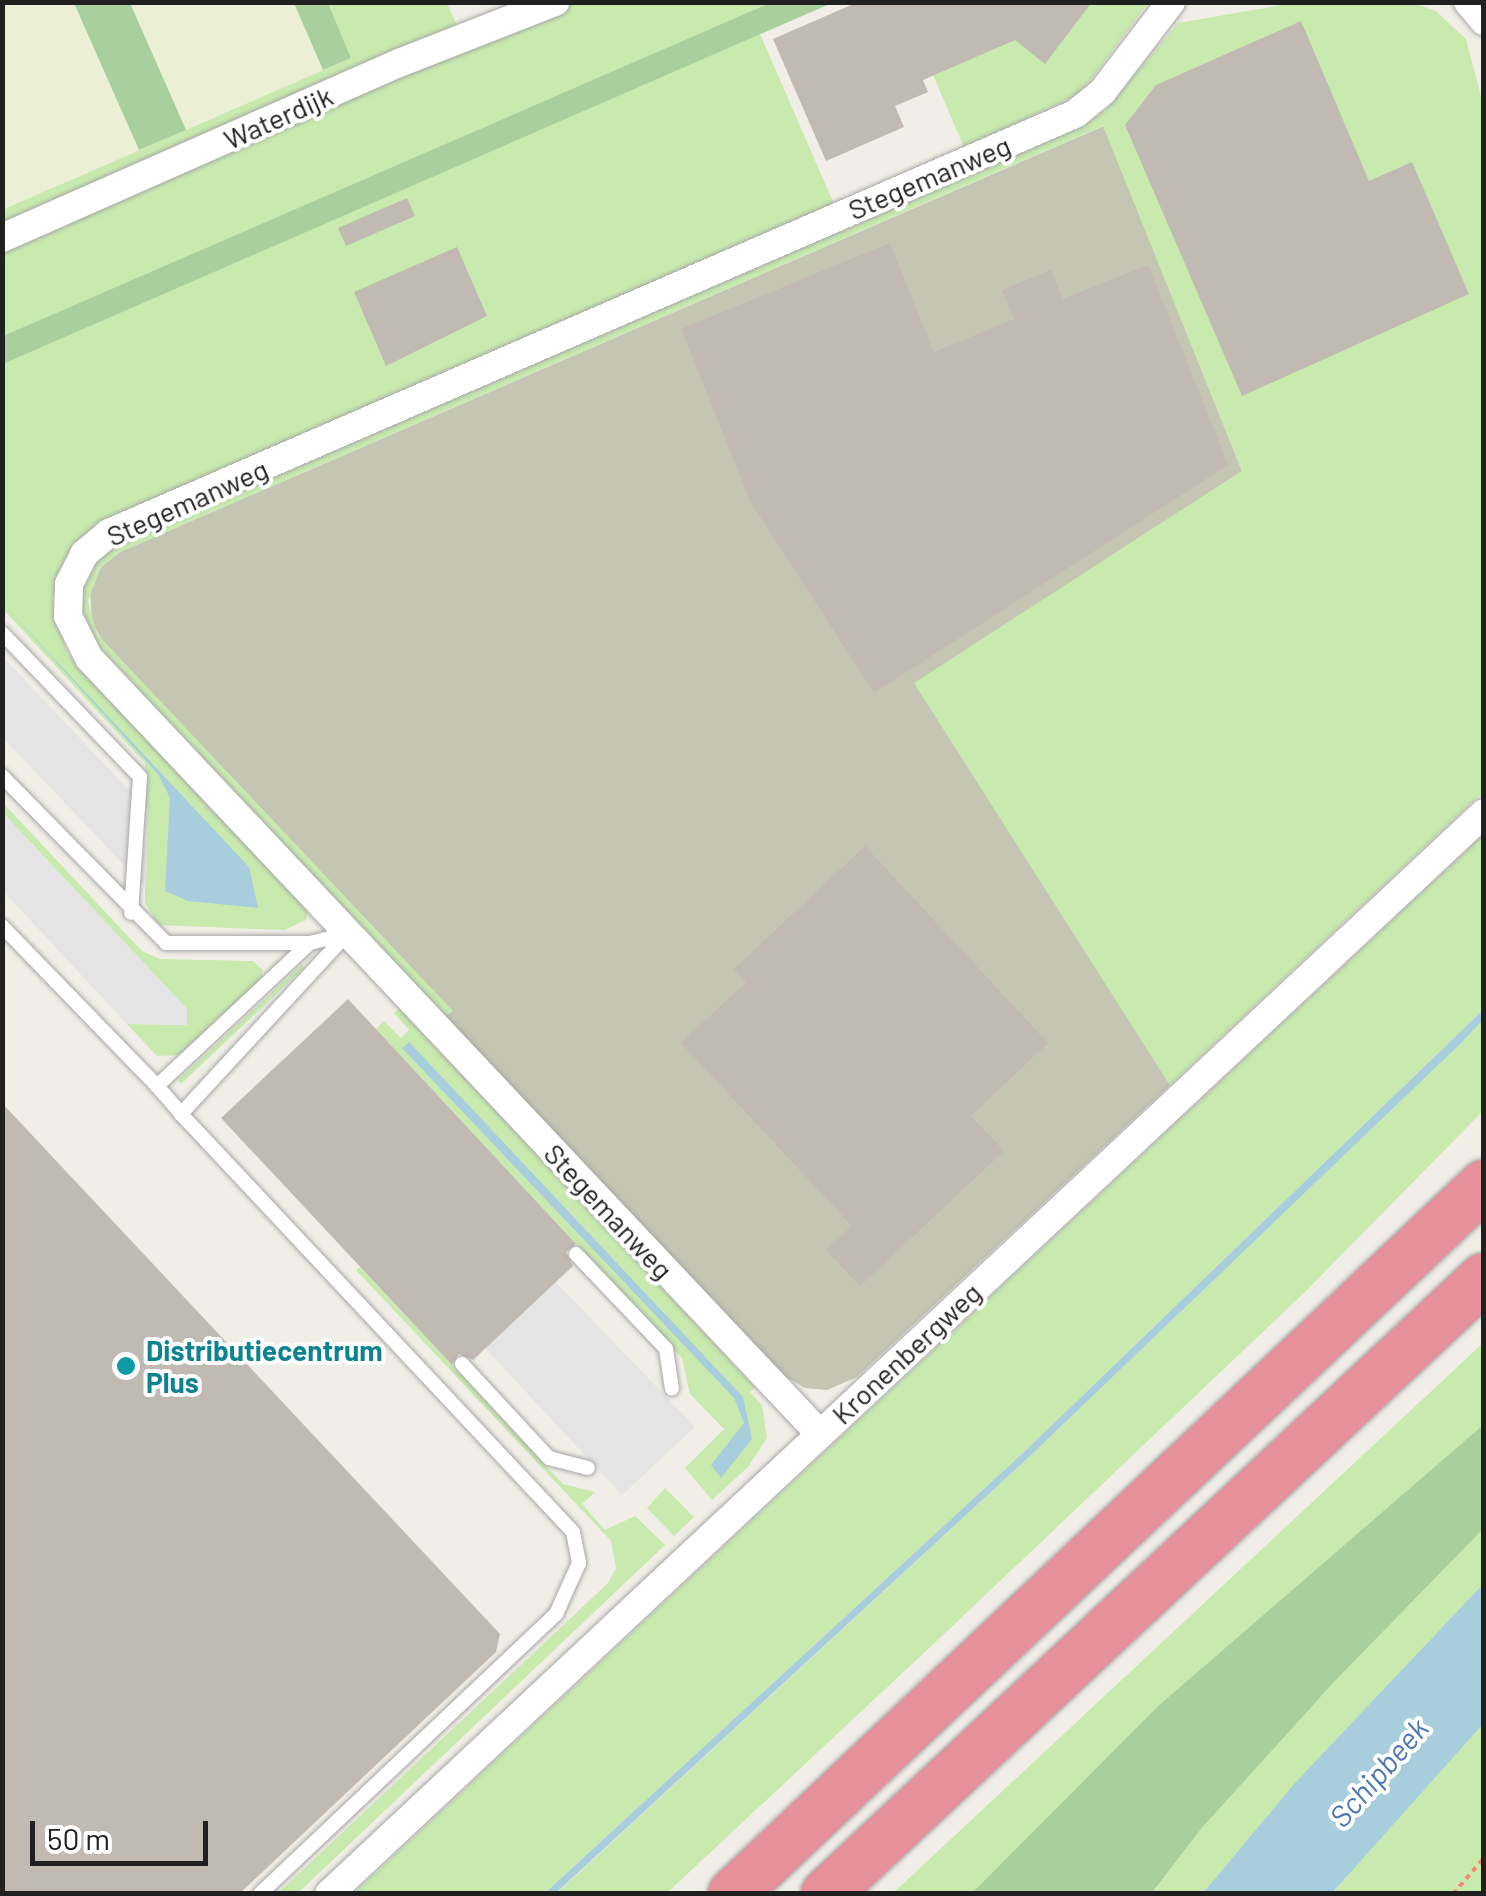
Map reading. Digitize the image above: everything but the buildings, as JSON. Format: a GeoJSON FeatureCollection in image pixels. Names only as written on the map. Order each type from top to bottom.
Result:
{"type":"FeatureCollection","features":[{"type":"Feature","properties":{"kind":"highway"},"geometry":{"type":"LineString","coordinates":[[1396,1270],[1484,1161]]}},
{"type":"Feature","properties":{"kind":"highway"},"geometry":{"type":"LineString","coordinates":[[733,1894],[1484,1185]]}},
{"type":"Feature","properties":{"kind":"highway"},"geometry":{"type":"LineString","coordinates":[[826,1894],[1484,1278]]}},
{"type":"Feature","properties":{"kind":"street","name":"Waterdijk"},"geometry":{"type":"LineString","coordinates":[[2,238],[555,2]]}},
{"type":"Feature","properties":{"kind":"street","name":"Stegemanweg"},"geometry":{"type":"LineString","coordinates":[[820,1434],[79,646],[67,600],[84,554],[110,533],[1075,114],[1103,92],[1171,2]]}},
{"type":"Feature","properties":{"kind":"street"},"geometry":{"type":"LineString","coordinates":[[1468,2],[1484,21]]}},
{"type":"Feature","properties":{"kind":"street","name":"Kronenbergweg"},"geometry":{"type":"LineString","coordinates":[[329,1894],[1484,813]]}},
{"type":"Feature","properties":{"kind":"lane"},"geometry":{"type":"LineString","coordinates":[[2,633],[140,777],[131,913]]}},
{"type":"Feature","properties":{"kind":"lane"},"geometry":{"type":"LineString","coordinates":[[2,776],[131,913],[166,943],[310,944],[348,934]]}},
{"type":"Feature","properties":{"kind":"lane"},"geometry":{"type":"LineString","coordinates":[[2,926],[573,1532],[579,1563],[556,1614],[260,1894]]}},
{"type":"Feature","properties":{"kind":"lane"},"geometry":{"type":"LineString","coordinates":[[181,1114],[348,934]]}},
{"type":"Feature","properties":{"kind":"lane"},"geometry":{"type":"LineString","coordinates":[[156,1086],[310,944]]}},
{"type":"Feature","properties":{"kind":"lane"},"geometry":{"type":"LineString","coordinates":[[576,1254],[666,1349],[672,1390]]}},
{"type":"Feature","properties":{"kind":"lane"},"geometry":{"type":"LineString","coordinates":[[462,1364],[549,1458],[588,1468]]}},
{"type":"Feature","properties":{"kind":"path"},"geometry":{"type":"LineString","coordinates":[[1453,1894],[1484,1858]]}},
{"type":"Feature","properties":{"kind":"shaded area"},"geometry":{"type":"Polygon","coordinates":[[[3,2],[74,3],[139,150],[3,210],[3,2]]]}},
{"type":"Feature","properties":{"kind":"shaded area"},"geometry":{"type":"Polygon","coordinates":[[[130,3],[294,3],[323,70],[186,130],[130,3]]]}},
{"type":"Feature","properties":{"kind":"shaded area"},"geometry":{"type":"Polygon","coordinates":[[[1104,126],[1242,471],[915,683],[1170,1085],[857,1377],[827,1390],[805,1388],[786,1377],[445,1017],[452,1011],[104,643],[92,623],[90,589],[101,567],[120,552],[1104,126]]]}},
{"type":"Feature","properties":{"kind":"shaded area"},"geometry":{"type":"Polygon","coordinates":[[[2,656],[148,810],[146,888],[3,738],[2,656]]]}},
{"type":"Feature","properties":{"kind":"shaded area"},"geometry":{"type":"Polygon","coordinates":[[[3,813],[187,1009],[187,1025],[127,1024],[3,891],[3,813]]]}},
{"type":"Feature","properties":{"kind":"shaded area"},"geometry":{"type":"Polygon","coordinates":[[[556,1282],[695,1427],[622,1495],[485,1348],[556,1282]]]}},
{"type":"Feature","properties":{"kind":"green space"},"geometry":{"type":"Polygon","coordinates":[[[1410,2],[1436,11],[1466,39],[1484,108],[1484,791],[1170,1085],[914,683],[1242,471],[1103,126],[120,552],[101,567],[88,601],[97,634],[453,1011],[445,1017],[91,638],[82,614],[83,587],[95,563],[116,546],[1082,127],[1106,109],[1178,23],[1293,3],[1410,2]]]}},
{"type":"Feature","properties":{"kind":"green space"},"geometry":{"type":"Polygon","coordinates":[[[74,3],[130,3],[186,130],[139,150],[74,3]]]}},
{"type":"Feature","properties":{"kind":"green space"},"geometry":{"type":"Polygon","coordinates":[[[294,3],[328,3],[351,58],[323,70],[294,3]]]}},
{"type":"Feature","properties":{"kind":"green space"},"geometry":{"type":"Polygon","coordinates":[[[328,3],[447,3],[460,33],[3,231],[2,210],[351,58],[328,3]]]}},
{"type":"Feature","properties":{"kind":"green space"},"geometry":{"type":"Polygon","coordinates":[[[569,3],[770,3],[3,336],[2,245],[569,3]]]}},
{"type":"Feature","properties":{"kind":"green space"},"geometry":{"type":"Polygon","coordinates":[[[770,3],[832,3],[3,364],[3,336],[770,3]]]}},
{"type":"Feature","properties":{"kind":"green space"},"geometry":{"type":"Polygon","coordinates":[[[902,3],[1148,3],[1080,94],[964,147],[902,3]]]}},
{"type":"Feature","properties":{"kind":"green space"},"geometry":{"type":"Polygon","coordinates":[[[760,34],[834,204],[103,521],[73,545],[52,599],[67,653],[309,911],[306,920],[284,930],[158,925],[145,903],[145,763],[3,609],[3,364],[760,34]]]}},
{"type":"Feature","properties":{"kind":"green space"},"geometry":{"type":"Polygon","coordinates":[[[3,803],[142,951],[160,959],[253,961],[263,970],[260,982],[180,1055],[157,1056],[127,1024],[186,1025],[187,1009],[3,813],[3,803]]]}},
{"type":"Feature","properties":{"kind":"green space"},"geometry":{"type":"Polygon","coordinates":[[[1483,835],[1483,1010],[1025,1451],[545,1893],[353,1894],[1483,835]]]}},
{"type":"Feature","properties":{"kind":"green space"},"geometry":{"type":"Polygon","coordinates":[[[301,965],[304,968],[181,1084],[178,1080],[301,965]]]}},
{"type":"Feature","properties":{"kind":"green space"},"geometry":{"type":"Polygon","coordinates":[[[399,1008],[755,1387],[750,1392],[762,1405],[767,1438],[748,1467],[712,1500],[685,1468],[724,1429],[690,1394],[682,1358],[376,1029],[384,1021],[401,1038],[409,1030],[394,1013],[399,1008]]]}},
{"type":"Feature","properties":{"kind":"green space"},"geometry":{"type":"Polygon","coordinates":[[[1483,1020],[1483,1111],[1304,1293],[942,1636],[667,1893],[556,1894],[1030,1456],[1483,1020]]]}},
{"type":"Feature","properties":{"kind":"green space"},"geometry":{"type":"Polygon","coordinates":[[[360,1267],[563,1484],[595,1492],[582,1504],[605,1530],[635,1516],[665,1545],[298,1893],[278,1893],[608,1583],[616,1568],[611,1541],[356,1270],[360,1267]]]}},
{"type":"Feature","properties":{"kind":"green space"},"geometry":{"type":"Polygon","coordinates":[[[1483,1343],[1483,1425],[1158,1706],[972,1893],[892,1894],[1483,1343]]]}},
{"type":"Feature","properties":{"kind":"green space"},"geometry":{"type":"Polygon","coordinates":[[[1483,1425],[1483,1529],[1334,1682],[1201,1829],[1152,1893],[972,1893],[1158,1706],[1483,1425]]]}},
{"type":"Feature","properties":{"kind":"green space"},"geometry":{"type":"Polygon","coordinates":[[[665,1488],[694,1517],[674,1536],[647,1508],[665,1488]]]}},
{"type":"Feature","properties":{"kind":"green space"},"geometry":{"type":"Polygon","coordinates":[[[1483,1529],[1483,1584],[1296,1783],[1203,1893],[1152,1894],[1201,1829],[1334,1682],[1483,1529]]]}},
{"type":"Feature","properties":{"kind":"green space"},"geometry":{"type":"Polygon","coordinates":[[[1483,1724],[1483,1893],[1332,1894],[1363,1856],[1483,1724]]]}},
{"type":"Feature","properties":{"kind":"water"},"geometry":{"type":"Polygon","coordinates":[[[3,604],[249,867],[258,908],[188,901],[165,891],[170,798],[158,774],[3,604]]]}},
{"type":"Feature","properties":{"kind":"water"},"geometry":{"type":"Polygon","coordinates":[[[1483,1010],[1483,1020],[1459,1045],[1030,1456],[556,1893],[545,1893],[1025,1451],[1483,1010]]]}},
{"type":"Feature","properties":{"kind":"water"},"geometry":{"type":"Polygon","coordinates":[[[409,1042],[743,1397],[752,1439],[721,1478],[711,1465],[744,1423],[734,1398],[402,1048],[409,1042]]]}},
{"type":"Feature","properties":{"kind":"water","name":"Schipbeek"},"geometry":{"type":"Polygon","coordinates":[[[1483,1584],[1483,1724],[1332,1893],[1203,1893],[1295,1783],[1483,1584]]]}},
{"type":"Feature","properties":{"kind":"place","name":"Distributiecentrum Plus"},"geometry":{"type":"Point","coordinates":[126,1366]}}]}
